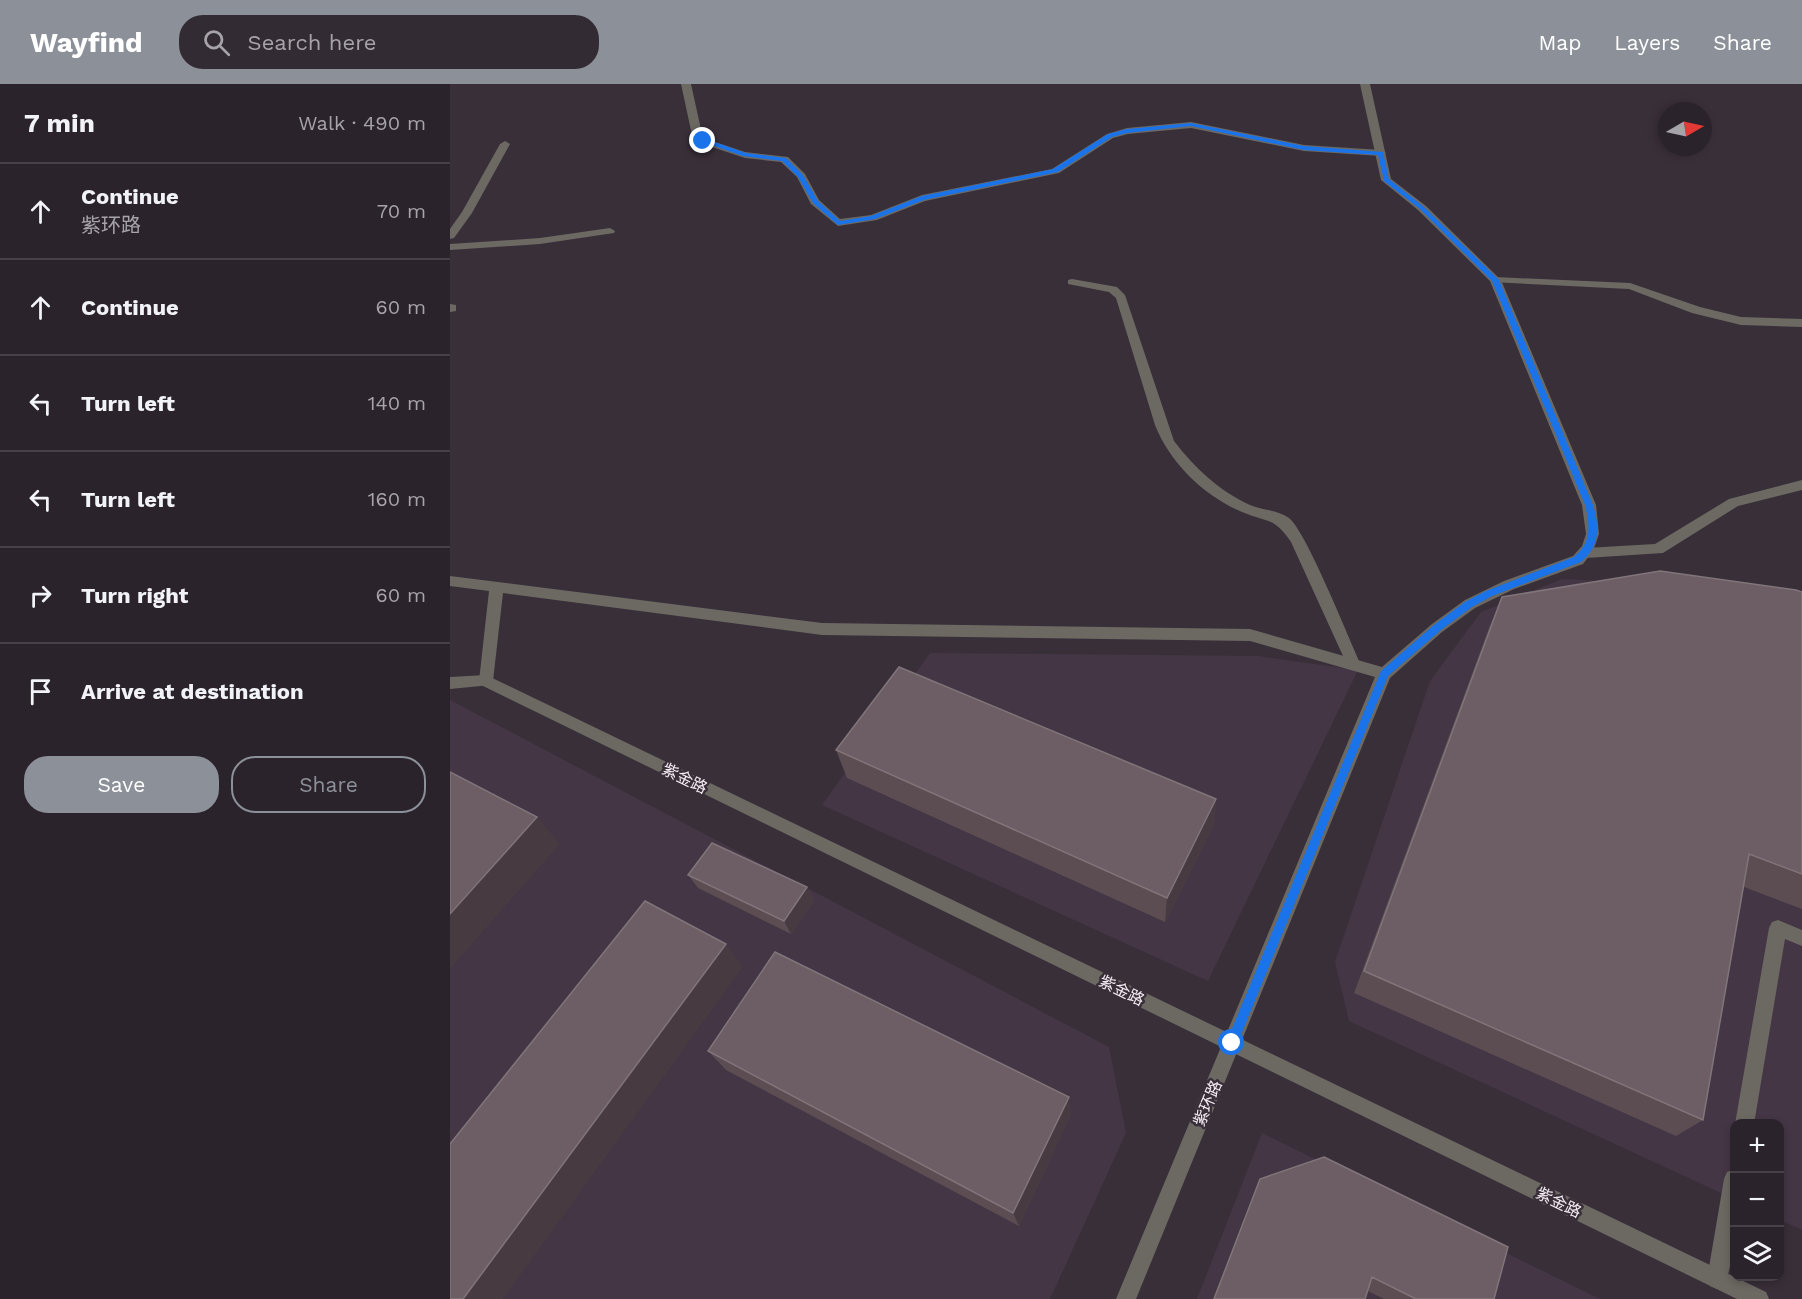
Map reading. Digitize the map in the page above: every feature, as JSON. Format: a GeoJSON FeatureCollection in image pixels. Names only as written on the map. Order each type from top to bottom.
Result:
{"type":"FeatureCollection","features":[{"type":"Feature","properties":{"kind":"street"},"geometry":{"type":"LineString","coordinates":[[686,84],[693,122],[697,135],[703,141],[745,155],[784,159],[801,176],[815,202],[838,223],[873,218],[922,198],[1055,171],[1110,136],[1127,131],[1191,124],[1304,148],[1381,153]]}},
{"type":"Feature","properties":{"kind":"street"},"geometry":{"type":"LineString","coordinates":[[450,581],[822,629],[1250,635],[1384,674],[1437,627],[1489,593],[1578,560],[1586,553],[1594,535],[1595,525],[1589,505],[1495,280],[1422,208],[1386,180],[1365,84]]}},
{"type":"Feature","properties":{"kind":"street"},"geometry":{"type":"LineString","coordinates":[[450,236],[467,213],[505,144]]}},
{"type":"Feature","properties":{"kind":"street"},"geometry":{"type":"LineString","coordinates":[[450,247],[540,241],[610,231]]}},
{"type":"Feature","properties":{"kind":"street"},"geometry":{"type":"LineString","coordinates":[[1495,280],[1630,286],[1696,310],[1741,321],[1802,323]]}},
{"type":"Feature","properties":{"kind":"street"},"geometry":{"type":"LineString","coordinates":[[1072,282],[1113,289],[1121,297],[1168,441],[1194,474],[1211,488],[1245,508],[1284,521],[1297,540],[1354,665]]}},
{"type":"Feature","properties":{"kind":"street"},"geometry":{"type":"LineString","coordinates":[[1586,553],[1658,549],[1734,502],[1802,485]]}},
{"type":"Feature","properties":{"kind":"street"},"geometry":{"type":"LineString","coordinates":[[450,683],[486,681],[497,586]]}},
{"type":"Feature","properties":{"kind":"street","name":"紫环路"},"geometry":{"type":"LineString","coordinates":[[1126,1299],[1384,674]]}},
{"type":"Feature","properties":{"kind":"street","name":"紫金路"},"geometry":{"type":"LineString","coordinates":[[486,681],[1759,1299]]}},
{"type":"Feature","properties":{"kind":"street"},"geometry":{"type":"LineString","coordinates":[[1745,1119],[1778,928],[1802,938]]}},
{"type":"Feature","properties":{"kind":"street"},"geometry":{"type":"LineString","coordinates":[[1717,1279],[1730,1203]]}},
{"type":"Feature","properties":{"kind":"shaded area"},"geometry":{"type":"Polygon","coordinates":[[[1562,579],[1802,591],[1802,1230],[1784,1222],[1784,1119],[1730,1119],[1730,1197],[1349,1021],[1335,962],[1430,681],[1481,612],[1562,579]]]}},
{"type":"Feature","properties":{"kind":"shaded area"},"geometry":{"type":"Polygon","coordinates":[[[930,653],[1257,656],[1358,670],[1208,981],[822,805],[930,653]]]}},
{"type":"Feature","properties":{"kind":"shaded area"},"geometry":{"type":"Polygon","coordinates":[[[450,700],[1109,1047],[1126,1133],[1050,1299],[450,1299],[450,700]]]}},
{"type":"Feature","properties":{"kind":"shaded area"},"geometry":{"type":"Polygon","coordinates":[[[1262,1133],[1600,1299],[1197,1299],[1262,1133]]]}},
{"type":"Feature","properties":{"kind":"building"},"geometry":{"type":"Polygon","coordinates":[[[1660,571],[1802,592],[1802,874],[1749,854],[1703,1120],[1364,971],[1502,597],[1660,571]]]}},
{"type":"Feature","properties":{"kind":"building"},"geometry":{"type":"Polygon","coordinates":[[[899,667],[1216,799],[1167,898],[836,750],[899,667]]]}},
{"type":"Feature","properties":{"kind":"building"},"geometry":{"type":"Polygon","coordinates":[[[450,772],[537,817],[450,914],[450,772]]]}},
{"type":"Feature","properties":{"kind":"building"},"geometry":{"type":"Polygon","coordinates":[[[712,843],[807,887],[784,921],[688,875],[712,843]]]}},
{"type":"Feature","properties":{"kind":"building"},"geometry":{"type":"Polygon","coordinates":[[[645,901],[726,944],[463,1299],[450,1299],[450,1144],[645,901]]]}},
{"type":"Feature","properties":{"kind":"building"},"geometry":{"type":"Polygon","coordinates":[[[775,952],[1069,1097],[1013,1213],[708,1051],[775,952]]]}},
{"type":"Feature","properties":{"kind":"building"},"geometry":{"type":"Polygon","coordinates":[[[1324,1157],[1508,1247],[1494,1299],[1416,1299],[1372,1277],[1365,1299],[1214,1299],[1260,1179],[1324,1157]]]}},
{"type":"Feature","properties":{"kind":"route"},"geometry":{"type":"LineString","coordinates":[[703,141],[745,155],[784,159],[801,176],[815,202],[838,223],[873,218],[922,198],[1055,171],[1110,136],[1127,131],[1191,124],[1304,148],[1381,153],[1386,180],[1422,208],[1495,280],[1589,505],[1595,525],[1594,535],[1586,553],[1578,560],[1489,593],[1437,627],[1384,674],[1232,1043]]}}]}
